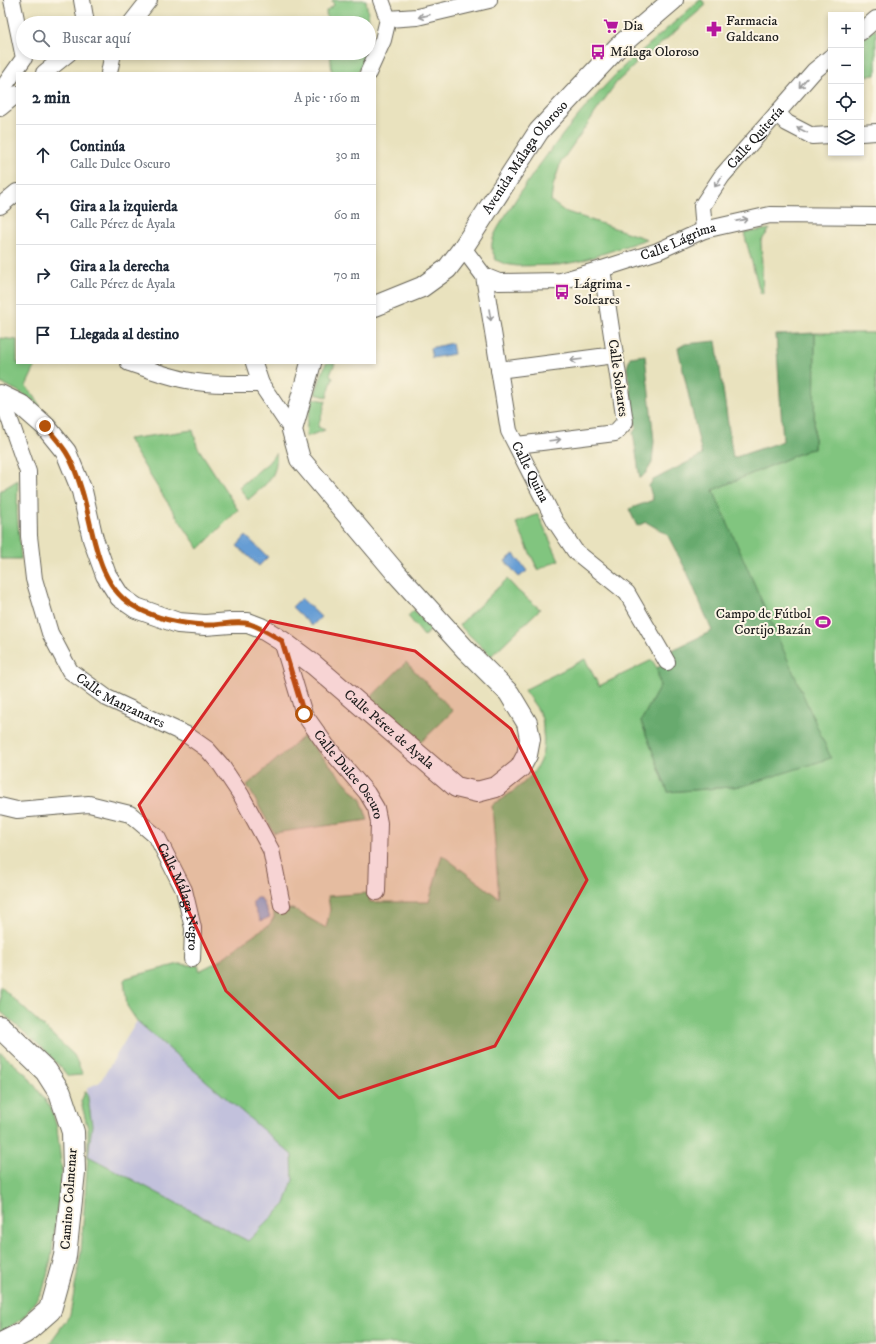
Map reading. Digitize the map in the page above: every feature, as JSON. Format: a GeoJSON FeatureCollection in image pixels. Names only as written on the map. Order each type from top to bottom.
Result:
{"type":"FeatureCollection","features":[{"type":"Feature","properties":{"kind":"main road","name":"Camino Colmenar"},"geometry":{"type":"LineString","coordinates":[[0,1027],[46,1071],[60,1093],[73,1132],[74,1172],[65,1256],[50,1310],[25,1332],[1,1344]]}},
{"type":"Feature","properties":{"kind":"street"},"geometry":{"type":"LineString","coordinates":[[12,0],[16,19]]}},
{"type":"Feature","properties":{"kind":"street"},"geometry":{"type":"LineString","coordinates":[[82,0],[85,16]]}},
{"type":"Feature","properties":{"kind":"street"},"geometry":{"type":"LineString","coordinates":[[136,16],[149,0]]}},
{"type":"Feature","properties":{"kind":"street"},"geometry":{"type":"LineString","coordinates":[[376,55],[383,40],[388,19],[381,0]]}},
{"type":"Feature","properties":{"kind":"street"},"geometry":{"type":"LineString","coordinates":[[388,19],[417,17],[489,0]]}},
{"type":"Feature","properties":{"kind":"street","name":"Avenida Málaga Oloroso"},"geometry":{"type":"LineString","coordinates":[[376,306],[422,287],[447,269],[538,131],[618,47],[673,0]]}},
{"type":"Feature","properties":{"kind":"street"},"geometry":{"type":"LineString","coordinates":[[864,29],[876,19]]}},
{"type":"Feature","properties":{"kind":"street","name":"Calle Quitería"},"geometry":{"type":"LineString","coordinates":[[704,230],[702,206],[722,176],[814,71],[828,59]]}},
{"type":"Feature","properties":{"kind":"street"},"geometry":{"type":"LineString","coordinates":[[0,92],[23,60]]}},
{"type":"Feature","properties":{"kind":"street"},"geometry":{"type":"LineString","coordinates":[[45,72],[60,60]]}},
{"type":"Feature","properties":{"kind":"street"},"geometry":{"type":"LineString","coordinates":[[368,72],[374,60]]}},
{"type":"Feature","properties":{"kind":"street"},"geometry":{"type":"LineString","coordinates":[[0,108],[16,95]]}},
{"type":"Feature","properties":{"kind":"street"},"geometry":{"type":"LineString","coordinates":[[777,113],[787,123],[812,136],[828,135]]}},
{"type":"Feature","properties":{"kind":"street"},"geometry":{"type":"LineString","coordinates":[[864,133],[876,132]]}},
{"type":"Feature","properties":{"kind":"street"},"geometry":{"type":"LineString","coordinates":[[0,206],[16,193]]}},
{"type":"Feature","properties":{"kind":"street","name":"Calle Lágrima"},"geometry":{"type":"LineString","coordinates":[[484,276],[499,282],[561,281],[658,251],[704,230],[770,215],[876,216]]}},
{"type":"Feature","properties":{"kind":"street","name":"Calle Quina"},"geometry":{"type":"LineString","coordinates":[[462,248],[484,276],[509,431],[555,521],[563,533],[575,550],[627,593],[667,662]]}},
{"type":"Feature","properties":{"kind":"street","name":"Calle Soleares"},"geometry":{"type":"LineString","coordinates":[[517,445],[616,433],[625,422],[602,269]]}},
{"type":"Feature","properties":{"kind":"street"},"geometry":{"type":"LineString","coordinates":[[499,370],[615,355]]}},
{"type":"Feature","properties":{"kind":"street"},"geometry":{"type":"LineString","coordinates":[[132,364],[158,373],[196,382],[261,384]]}},
{"type":"Feature","properties":{"kind":"street"},"geometry":{"type":"LineString","coordinates":[[254,364],[261,384],[292,430]]}},
{"type":"Feature","properties":{"kind":"street"},"geometry":{"type":"LineString","coordinates":[[292,430],[310,364]]}},
{"type":"Feature","properties":{"kind":"street","name":"Calle Pérez de Ayala"},"geometry":{"type":"LineString","coordinates":[[0,395],[21,405],[45,426],[66,452],[82,491],[93,539],[106,575],[120,597],[136,608],[178,623],[205,625],[232,623],[248,624],[260,628],[282,641],[314,665],[456,787],[477,792],[496,787],[520,768],[527,755],[530,739],[527,723],[510,694],[466,650],[397,574],[300,459],[292,430]]}},
{"type":"Feature","properties":{"kind":"street","name":"Calle Manzanares"},"geometry":{"type":"LineString","coordinates":[[0,395],[28,472],[28,536],[34,579],[50,633],[70,671],[107,698],[187,735],[207,749],[221,765],[241,794],[271,850],[282,905]]}},
{"type":"Feature","properties":{"kind":"street","name":"Calle Dulce Oscuro"},"geometry":{"type":"LineString","coordinates":[[282,641],[304,714],[326,745],[367,792],[376,808],[379,823],[377,892]]}},
{"type":"Feature","properties":{"kind":"street","name":"Calle Málaga Negro"},"geometry":{"type":"LineString","coordinates":[[0,806],[17,810],[89,804],[130,814],[157,837],[184,890],[193,928],[192,959]]}},
{"type":"Feature","properties":{"kind":"highlighted area"},"geometry":{"type":"Polygon","coordinates":[[[270,621],[415,651],[511,729],[587,880],[495,1046],[339,1098],[226,991],[139,805],[270,621]]]}},
{"type":"Feature","properties":{"kind":"shaded area"},"geometry":{"type":"Polygon","coordinates":[[[137,1021],[292,1155],[293,1180],[285,1204],[248,1241],[88,1156],[92,1125],[87,1088],[100,1082],[137,1021]]]}},
{"type":"Feature","properties":{"kind":"green space"},"geometry":{"type":"Polygon","coordinates":[[[332,0],[366,0],[368,16],[326,16],[326,11],[334,5],[332,0]]]}},
{"type":"Feature","properties":{"kind":"green space"},"geometry":{"type":"Polygon","coordinates":[[[700,0],[702,0],[706,5],[642,60],[638,54],[700,0]]]}},
{"type":"Feature","properties":{"kind":"green space"},"geometry":{"type":"Polygon","coordinates":[[[876,29],[876,75],[865,76],[864,38],[876,29]]]}},
{"type":"Feature","properties":{"kind":"green space"},"geometry":{"type":"Polygon","coordinates":[[[632,58],[636,64],[616,83],[561,162],[553,186],[551,201],[564,211],[647,239],[581,261],[559,265],[517,266],[505,264],[496,260],[492,248],[494,235],[520,192],[581,112],[632,58]]]}},
{"type":"Feature","properties":{"kind":"green space"},"geometry":{"type":"Polygon","coordinates":[[[331,60],[365,60],[358,72],[332,72],[331,60]]]}},
{"type":"Feature","properties":{"kind":"green space"},"geometry":{"type":"Polygon","coordinates":[[[770,229],[761,241],[763,294],[760,292],[744,233],[770,229]]]}},
{"type":"Feature","properties":{"kind":"green space"},"geometry":{"type":"Polygon","coordinates":[[[815,333],[876,333],[876,1344],[49,1344],[70,1315],[81,1252],[88,1156],[248,1241],[285,1204],[293,1180],[292,1155],[137,1021],[127,1006],[124,980],[126,978],[179,964],[199,966],[199,971],[219,961],[250,937],[269,925],[274,917],[274,910],[293,909],[326,928],[330,910],[328,896],[369,893],[370,902],[429,902],[442,855],[499,898],[492,805],[513,792],[530,776],[542,757],[544,745],[541,716],[536,706],[524,690],[585,659],[599,686],[652,660],[657,668],[660,686],[641,721],[668,792],[743,786],[768,777],[719,505],[713,490],[808,450],[814,449],[815,333]]]}},
{"type":"Feature","properties":{"kind":"green space"},"geometry":{"type":"Polygon","coordinates":[[[815,333],[814,449],[808,450],[713,490],[831,758],[743,786],[668,792],[641,721],[660,686],[657,668],[672,658],[670,651],[712,631],[688,574],[667,534],[646,522],[637,526],[629,509],[653,500],[649,486],[653,480],[702,455],[678,348],[685,344],[716,341],[733,458],[783,441],[776,335],[815,333]]]}},
{"type":"Feature","properties":{"kind":"green space"},"geometry":{"type":"Polygon","coordinates":[[[0,338],[16,340],[16,364],[37,364],[26,386],[35,397],[41,408],[22,393],[0,383],[0,338]]]}},
{"type":"Feature","properties":{"kind":"green space"},"geometry":{"type":"Polygon","coordinates":[[[645,355],[654,441],[652,463],[640,479],[633,433],[636,428],[627,368],[630,357],[645,355]]]}},
{"type":"Feature","properties":{"kind":"green space"},"geometry":{"type":"Polygon","coordinates":[[[326,364],[335,364],[330,375],[333,377],[327,397],[315,394],[326,364]]]}},
{"type":"Feature","properties":{"kind":"green space"},"geometry":{"type":"Polygon","coordinates":[[[313,398],[326,401],[318,427],[325,430],[306,437],[307,422],[313,398]]]}},
{"type":"Feature","properties":{"kind":"green space"},"geometry":{"type":"Polygon","coordinates":[[[193,430],[197,446],[238,510],[199,549],[162,495],[128,439],[193,430]]]}},
{"type":"Feature","properties":{"kind":"green space"},"geometry":{"type":"Polygon","coordinates":[[[276,453],[276,462],[273,475],[265,485],[248,500],[239,487],[268,463],[276,453]]]}},
{"type":"Feature","properties":{"kind":"green space"},"geometry":{"type":"Polygon","coordinates":[[[18,480],[17,513],[21,559],[0,559],[0,491],[18,480]]]}},
{"type":"Feature","properties":{"kind":"green space"},"geometry":{"type":"Polygon","coordinates":[[[538,514],[559,560],[538,570],[516,523],[538,514]]]}},
{"type":"Feature","properties":{"kind":"green space"},"geometry":{"type":"Polygon","coordinates":[[[507,579],[518,591],[540,609],[491,656],[459,625],[507,579]]]}},
{"type":"Feature","properties":{"kind":"green space"},"geometry":{"type":"Polygon","coordinates":[[[414,610],[431,630],[424,636],[408,616],[414,610]]]}},
{"type":"Feature","properties":{"kind":"green space"},"geometry":{"type":"Polygon","coordinates":[[[406,662],[453,711],[420,743],[370,698],[406,662]]]}},
{"type":"Feature","properties":{"kind":"green space"},"geometry":{"type":"Polygon","coordinates":[[[304,736],[361,800],[368,820],[274,833],[247,785],[304,736]]]}},
{"type":"Feature","properties":{"kind":"green space"},"geometry":{"type":"Polygon","coordinates":[[[0,986],[74,1055],[83,1075],[68,1076],[48,1053],[0,1011],[0,986]]]}},
{"type":"Feature","properties":{"kind":"green space"},"geometry":{"type":"Polygon","coordinates":[[[0,1052],[27,1075],[51,1108],[57,1128],[62,1171],[51,1260],[43,1290],[24,1317],[0,1334],[0,1052]]]}},
{"type":"Feature","properties":{"kind":"green space"},"geometry":{"type":"Polygon","coordinates":[[[85,1092],[87,1092],[92,1125],[88,1156],[88,1129],[81,1102],[85,1092]]]}},
{"type":"Feature","properties":{"kind":"water"},"geometry":{"type":"Polygon","coordinates":[[[452,343],[454,354],[432,358],[430,348],[452,343]]]}},
{"type":"Feature","properties":{"kind":"water"},"geometry":{"type":"Polygon","coordinates":[[[246,536],[268,557],[259,566],[237,546],[246,536]]]}},
{"type":"Feature","properties":{"kind":"water"},"geometry":{"type":"Polygon","coordinates":[[[514,554],[527,571],[519,577],[505,561],[514,554]]]}},
{"type":"Feature","properties":{"kind":"water"},"geometry":{"type":"Polygon","coordinates":[[[301,598],[321,617],[312,626],[292,607],[301,598]]]}},
{"type":"Feature","properties":{"kind":"water"},"geometry":{"type":"Polygon","coordinates":[[[255,898],[261,898],[270,917],[261,921],[252,903],[255,898]]]}},
{"type":"Feature","properties":{"kind":"place","name":"Dia"},"geometry":{"type":"Point","coordinates":[611,26]}},
{"type":"Feature","properties":{"kind":"place","name":"Farmacia Galdeano"},"geometry":{"type":"Point","coordinates":[714,29]}},
{"type":"Feature","properties":{"kind":"place","name":"Málaga Oloroso"},"geometry":{"type":"Point","coordinates":[598,52]}},
{"type":"Feature","properties":{"kind":"place","name":"Lágrima - Soleares"},"geometry":{"type":"Point","coordinates":[562,292]}},
{"type":"Feature","properties":{"kind":"place","name":"Campo de Fútbol Cortijo Bazán"},"geometry":{"type":"Point","coordinates":[823,622]}},
{"type":"Feature","properties":{"kind":"route"},"geometry":{"type":"LineString","coordinates":[[45,426],[66,452],[82,491],[93,539],[106,575],[120,597],[136,608],[178,623],[205,625],[232,623],[248,624],[260,628],[282,641],[304,714]]}}]}
